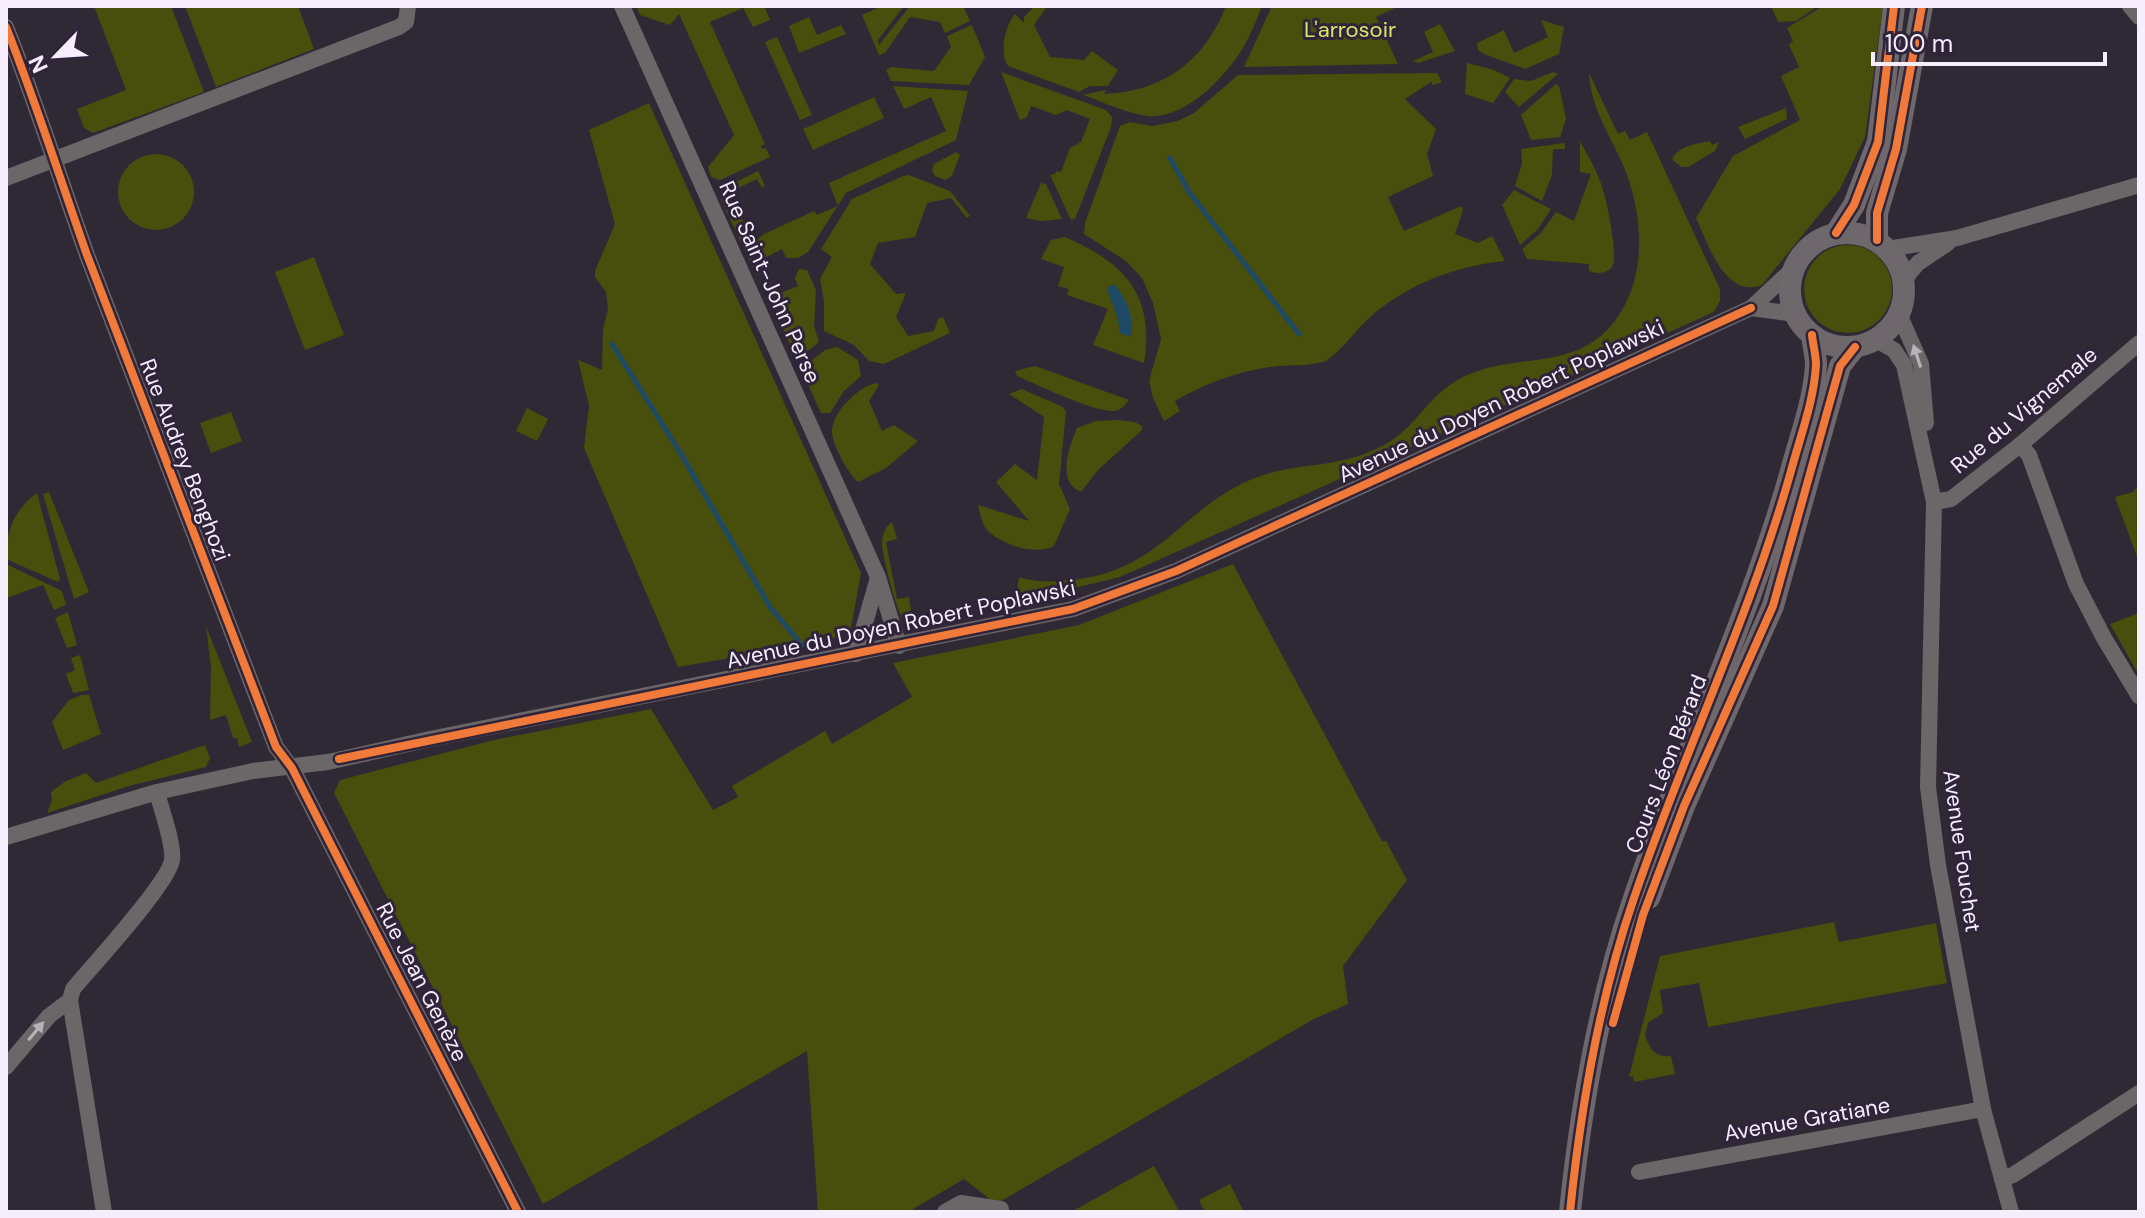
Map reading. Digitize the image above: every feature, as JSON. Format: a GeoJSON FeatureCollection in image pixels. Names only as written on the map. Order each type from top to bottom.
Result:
{"type":"FeatureCollection","features":[{"type":"Feature","properties":{"kind":"main road"},"geometry":{"type":"LineString","coordinates":[[1836,233],[1854,205],[1878,142],[1894,6]]}},
{"type":"Feature","properties":{"kind":"main road"},"geometry":{"type":"LineString","coordinates":[[1882,244],[1877,213],[1896,149],[1922,6]]}},
{"type":"Feature","properties":{"kind":"main road"},"geometry":{"type":"LineString","coordinates":[[1836,233],[1864,234],[1882,244],[1898,263],[1904,280],[1904,297],[1899,314],[1889,328],[1865,343],[1839,347],[1812,335],[1795,314],[1790,299],[1794,268],[1803,252],[1818,239],[1836,233]]}},
{"type":"Feature","properties":{"kind":"main road","name":"Cours Léon Bérard"},"geometry":{"type":"LineString","coordinates":[[1570,1212],[1591,1053],[1609,984],[1632,902],[1743,617],[1778,517],[1808,409],[1816,363],[1812,335]]}},
{"type":"Feature","properties":{"kind":"main road","name":"Cours Léon Bérard"},"geometry":{"type":"LineString","coordinates":[[1583,1212],[1605,1053],[1643,915],[1684,806],[1773,606],[1840,366],[1865,343]]}},
{"type":"Feature","properties":{"kind":"street"},"geometry":{"type":"LineString","coordinates":[[6,178],[399,27],[406,22],[408,6]]}},
{"type":"Feature","properties":{"kind":"street","name":"Rue Saint-John Perse"},"geometry":{"type":"LineString","coordinates":[[622,6],[878,577],[899,646]]}},
{"type":"Feature","properties":{"kind":"street"},"geometry":{"type":"LineString","coordinates":[[2130,6],[2139,17]]}},
{"type":"Feature","properties":{"kind":"street","name":"Rue Audrey Benghozi"},"geometry":{"type":"LineString","coordinates":[[6,27],[40,113],[53,160],[123,350],[276,747],[292,768]]}},
{"type":"Feature","properties":{"kind":"street"},"geometry":{"type":"LineString","coordinates":[[1882,244],[1957,238],[2139,185]]}},
{"type":"Feature","properties":{"kind":"street"},"geometry":{"type":"LineString","coordinates":[[1904,280],[1918,263],[1957,238]]}},
{"type":"Feature","properties":{"kind":"street","name":"Avenue du Doyen Robert Poplawski"},"geometry":{"type":"LineString","coordinates":[[6,837],[157,792],[253,771],[292,768],[1073,609],[1147,584],[1751,308],[1794,268]]}},
{"type":"Feature","properties":{"kind":"street"},"geometry":{"type":"LineString","coordinates":[[1751,308],[1795,314]]}},
{"type":"Feature","properties":{"kind":"street","name":"Avenue Fouchet"},"geometry":{"type":"LineString","coordinates":[[1899,314],[1921,364],[1933,495],[1928,787],[1938,865],[1983,1109],[2011,1212]]}},
{"type":"Feature","properties":{"kind":"street","name":"Avenue Fouchet"},"geometry":{"type":"LineString","coordinates":[[1865,343],[1894,350],[1904,365],[1933,495]]}},
{"type":"Feature","properties":{"kind":"street","name":"Rue du Vignemale"},"geometry":{"type":"LineString","coordinates":[[1933,495],[1951,499],[2020,445],[2139,343]]}},
{"type":"Feature","properties":{"kind":"street"},"geometry":{"type":"LineString","coordinates":[[2020,445],[2029,455],[2076,584],[2139,696]]}},
{"type":"Feature","properties":{"kind":"street"},"geometry":{"type":"LineString","coordinates":[[856,654],[878,577]]}},
{"type":"Feature","properties":{"kind":"street","name":"Rue Jean Genèze"},"geometry":{"type":"LineString","coordinates":[[292,768],[518,1212]]}},
{"type":"Feature","properties":{"kind":"street"},"geometry":{"type":"LineString","coordinates":[[104,1212],[70,1000],[73,989],[151,897],[169,870],[173,857],[157,792]]}},
{"type":"Feature","properties":{"kind":"street"},"geometry":{"type":"LineString","coordinates":[[6,1067],[49,1016],[70,1000]]}},
{"type":"Feature","properties":{"kind":"street"},"geometry":{"type":"LineString","coordinates":[[2002,1179],[2013,1175],[2139,1093]]}},
{"type":"Feature","properties":{"kind":"street","name":"Avenue Gratiane"},"geometry":{"type":"LineString","coordinates":[[1639,1172],[1983,1109]]}},
{"type":"Feature","properties":{"kind":"street"},"geometry":{"type":"LineString","coordinates":[[945,1212],[961,1203],[1001,1209]]}},
{"type":"Feature","properties":{"kind":"green space"},"geometry":{"type":"Polygon","coordinates":[[[94,6],[171,6],[204,92],[93,133],[84,128],[77,109],[126,90],[94,6]]]}},
{"type":"Feature","properties":{"kind":"green space"},"geometry":{"type":"Polygon","coordinates":[[[185,6],[298,6],[314,49],[216,87],[185,6]]]}},
{"type":"Feature","properties":{"kind":"green space"},"geometry":{"type":"Polygon","coordinates":[[[636,6],[764,6],[770,20],[753,27],[743,8],[710,22],[765,144],[761,146],[762,149],[766,148],[770,157],[720,180],[711,177],[708,167],[734,135],[679,14],[670,25],[640,15],[636,6]]]}},
{"type":"Feature","properties":{"kind":"green space"},"geometry":{"type":"Polygon","coordinates":[[[882,6],[904,6],[878,40],[879,45],[910,6],[963,6],[970,21],[945,33],[940,22],[910,17],[885,53],[879,55],[862,15],[882,6]]]}},
{"type":"Feature","properties":{"kind":"green space"},"geometry":{"type":"Polygon","coordinates":[[[1226,6],[1262,6],[1233,62],[1213,85],[1189,104],[1176,111],[1148,116],[1083,95],[1106,90],[1104,94],[1125,92],[1163,80],[1179,70],[1206,43],[1226,6]]]}},
{"type":"Feature","properties":{"kind":"green space","name":"L'arrosoir"},"geometry":{"type":"Polygon","coordinates":[[[1272,6],[1399,6],[1376,17],[1398,64],[1244,67],[1272,6]]]}},
{"type":"Feature","properties":{"kind":"green space"},"geometry":{"type":"Polygon","coordinates":[[[1771,6],[1818,6],[1796,21],[1778,22],[1771,6]]]}},
{"type":"Feature","properties":{"kind":"green space"},"geometry":{"type":"Polygon","coordinates":[[[1823,6],[1883,6],[1865,137],[1840,189],[1762,285],[1749,287],[1738,284],[1728,277],[1712,254],[1696,218],[1733,156],[1800,120],[1781,76],[1799,67],[1789,45],[1793,41],[1787,28],[1823,6]]]}},
{"type":"Feature","properties":{"kind":"green space"},"geometry":{"type":"Polygon","coordinates":[[[1033,8],[1046,8],[1034,25],[1050,57],[1084,60],[1092,51],[1118,70],[1108,86],[1090,86],[1079,92],[1008,66],[1004,39],[1008,25],[1015,14],[1024,23],[1024,17],[1033,8]]]}},
{"type":"Feature","properties":{"kind":"green space"},"geometry":{"type":"Polygon","coordinates":[[[809,17],[817,35],[841,25],[846,34],[799,53],[789,26],[809,17]]]}},
{"type":"Feature","properties":{"kind":"green space"},"geometry":{"type":"Polygon","coordinates":[[[1541,20],[1564,27],[1559,54],[1525,69],[1478,50],[1477,43],[1504,30],[1514,53],[1548,37],[1541,20]]]}},
{"type":"Feature","properties":{"kind":"green space"},"geometry":{"type":"Polygon","coordinates":[[[1440,24],[1455,51],[1418,63],[1413,61],[1433,52],[1424,32],[1440,24]]]}},
{"type":"Feature","properties":{"kind":"green space"},"geometry":{"type":"Polygon","coordinates":[[[972,25],[985,57],[969,85],[891,81],[886,70],[891,67],[934,71],[951,47],[947,36],[972,25]]]}},
{"type":"Feature","properties":{"kind":"green space"},"geometry":{"type":"Polygon","coordinates":[[[777,37],[812,115],[800,120],[765,42],[777,37]]]}},
{"type":"Feature","properties":{"kind":"green space"},"geometry":{"type":"Polygon","coordinates":[[[1467,63],[1510,78],[1493,103],[1465,94],[1467,63]]]}},
{"type":"Feature","properties":{"kind":"green space"},"geometry":{"type":"Polygon","coordinates":[[[1001,72],[1106,110],[1112,117],[1111,127],[1075,219],[1071,220],[1050,175],[1061,172],[1070,148],[1081,142],[1090,119],[1067,110],[1056,115],[1031,106],[1027,117],[1020,120],[1001,72]]]}},
{"type":"Feature","properties":{"kind":"green space"},"geometry":{"type":"Polygon","coordinates":[[[1553,72],[1558,74],[1519,107],[1505,92],[1514,79],[1531,81],[1553,72]]]}},
{"type":"Feature","properties":{"kind":"green space"},"geometry":{"type":"Polygon","coordinates":[[[1437,73],[1442,82],[1433,85],[1431,82],[1405,99],[1436,129],[1427,154],[1433,176],[1388,197],[1404,231],[1461,206],[1463,210],[1455,234],[1478,243],[1492,236],[1505,261],[1468,267],[1433,278],[1385,305],[1326,361],[1257,369],[1221,380],[1175,401],[1180,411],[1164,421],[1149,381],[1161,339],[1153,303],[1142,278],[1126,261],[1084,234],[1085,223],[1120,126],[1130,122],[1152,126],[1178,121],[1194,113],[1238,75],[1437,73]]]}},
{"type":"Feature","properties":{"kind":"green space"},"geometry":{"type":"Polygon","coordinates":[[[1589,73],[1618,134],[1625,131],[1630,140],[1647,132],[1720,289],[1720,301],[1714,312],[1120,577],[1020,601],[1017,590],[1019,577],[1046,582],[1073,580],[1103,574],[1129,564],[1230,490],[1271,473],[1367,453],[1394,439],[1456,381],[1500,365],[1567,354],[1587,345],[1606,331],[1622,310],[1635,278],[1638,226],[1627,175],[1598,113],[1589,73]]]}},
{"type":"Feature","properties":{"kind":"green space"},"geometry":{"type":"Polygon","coordinates":[[[1556,84],[1566,119],[1560,137],[1531,140],[1521,115],[1556,84]]]}},
{"type":"Feature","properties":{"kind":"green space"},"geometry":{"type":"Polygon","coordinates":[[[893,86],[968,91],[956,140],[846,193],[838,206],[829,183],[946,131],[931,97],[904,109],[893,86]]]}},
{"type":"Feature","properties":{"kind":"green space"},"geometry":{"type":"Polygon","coordinates":[[[874,97],[884,118],[813,150],[803,129],[874,97]]]}},
{"type":"Feature","properties":{"kind":"green space"},"geometry":{"type":"Polygon","coordinates":[[[649,103],[861,573],[851,628],[828,641],[678,667],[584,448],[589,406],[578,360],[602,370],[603,329],[608,310],[606,292],[595,277],[595,271],[615,224],[589,130],[649,103]]]}},
{"type":"Feature","properties":{"kind":"green space"},"geometry":{"type":"Polygon","coordinates":[[[1786,108],[1787,119],[1745,139],[1738,127],[1786,108]]]}},
{"type":"Feature","properties":{"kind":"green space"},"geometry":{"type":"Polygon","coordinates":[[[1580,141],[1600,181],[1611,225],[1614,261],[1610,269],[1601,273],[1589,271],[1589,264],[1527,259],[1522,249],[1541,233],[1556,212],[1574,221],[1591,174],[1580,172],[1580,141]]]}},
{"type":"Feature","properties":{"kind":"green space"},"geometry":{"type":"Polygon","coordinates":[[[1710,141],[1712,145],[1719,142],[1715,151],[1688,167],[1681,167],[1672,159],[1684,148],[1710,141]]]}},
{"type":"Feature","properties":{"kind":"green space"},"geometry":{"type":"Polygon","coordinates":[[[1565,143],[1565,149],[1553,149],[1552,175],[1542,201],[1515,186],[1522,163],[1521,149],[1565,143]]]}},
{"type":"Feature","properties":{"kind":"green space"},"geometry":{"type":"Polygon","coordinates":[[[956,152],[960,155],[952,176],[945,180],[935,176],[932,171],[934,164],[956,152]]]}},
{"type":"Feature","properties":{"kind":"green space"},"geometry":{"type":"Polygon","coordinates":[[[149,154],[163,154],[177,160],[188,171],[194,192],[191,207],[183,219],[163,230],[149,230],[135,224],[124,213],[118,199],[118,185],[124,171],[135,160],[149,154]]]}},
{"type":"Feature","properties":{"kind":"green space"},"geometry":{"type":"Polygon","coordinates":[[[758,171],[765,186],[762,188],[757,179],[730,192],[753,243],[764,234],[814,211],[817,215],[837,206],[808,252],[798,258],[786,258],[782,249],[761,260],[766,271],[756,275],[721,199],[720,190],[758,171]]]}},
{"type":"Feature","properties":{"kind":"green space"},"geometry":{"type":"Polygon","coordinates":[[[909,175],[950,191],[970,216],[967,218],[951,198],[927,203],[915,237],[878,243],[870,264],[896,294],[906,293],[896,317],[908,336],[934,331],[938,319],[943,317],[950,333],[884,364],[869,361],[854,345],[824,331],[820,279],[832,257],[821,249],[852,199],[909,175]]]}},
{"type":"Feature","properties":{"kind":"green space"},"geometry":{"type":"Polygon","coordinates":[[[1041,183],[1046,184],[1062,219],[1041,221],[1026,218],[1041,183]]]}},
{"type":"Feature","properties":{"kind":"green space"},"geometry":{"type":"Polygon","coordinates":[[[1514,190],[1551,209],[1538,229],[1520,245],[1502,205],[1514,190]]]}},
{"type":"Feature","properties":{"kind":"green space"},"geometry":{"type":"Polygon","coordinates":[[[1065,237],[1104,258],[1131,284],[1145,318],[1144,363],[1093,345],[1108,309],[1067,295],[1069,289],[1058,286],[1064,267],[1041,259],[1051,240],[1065,237]]]}},
{"type":"Feature","properties":{"kind":"green space"},"geometry":{"type":"Polygon","coordinates":[[[1848,245],[1873,252],[1885,264],[1892,289],[1885,314],[1873,326],[1848,333],[1823,326],[1811,314],[1804,289],[1811,264],[1823,252],[1848,245]]]}},
{"type":"Feature","properties":{"kind":"green space"},"geometry":{"type":"Polygon","coordinates":[[[314,257],[344,335],[305,350],[275,272],[314,257]]]}},
{"type":"Feature","properties":{"kind":"green space"},"geometry":{"type":"Polygon","coordinates":[[[799,269],[807,270],[816,290],[814,326],[819,342],[797,360],[764,287],[776,285],[781,293],[798,286],[795,278],[799,269]]]}},
{"type":"Feature","properties":{"kind":"green space"},"geometry":{"type":"Polygon","coordinates":[[[837,347],[858,360],[861,376],[844,391],[830,413],[821,413],[801,369],[825,350],[837,347]]]}},
{"type":"Feature","properties":{"kind":"green space"},"geometry":{"type":"Polygon","coordinates":[[[1035,366],[1129,400],[1114,411],[1092,407],[1017,376],[1015,371],[1035,366]]]}},
{"type":"Feature","properties":{"kind":"green space"},"geometry":{"type":"Polygon","coordinates":[[[876,383],[879,385],[869,401],[882,431],[894,425],[918,441],[886,468],[858,482],[838,451],[832,432],[833,424],[847,402],[876,383]]]}},
{"type":"Feature","properties":{"kind":"green space"},"geometry":{"type":"Polygon","coordinates":[[[1022,389],[1063,407],[1066,412],[1059,484],[1070,509],[1054,546],[1038,550],[1010,544],[993,535],[984,525],[978,505],[1029,521],[996,482],[1015,464],[1037,480],[1044,417],[1009,394],[1022,389]]]}},
{"type":"Feature","properties":{"kind":"green space"},"geometry":{"type":"Polygon","coordinates":[[[527,408],[548,419],[537,441],[516,431],[527,408]]]}},
{"type":"Feature","properties":{"kind":"green space"},"geometry":{"type":"Polygon","coordinates":[[[231,412],[242,441],[211,453],[200,423],[231,412]]]}},
{"type":"Feature","properties":{"kind":"green space"},"geometry":{"type":"Polygon","coordinates":[[[1096,421],[1135,422],[1142,426],[1142,430],[1098,470],[1081,492],[1073,487],[1067,472],[1068,454],[1077,428],[1096,421]]]}},
{"type":"Feature","properties":{"kind":"green space"},"geometry":{"type":"Polygon","coordinates":[[[2139,485],[2139,562],[2115,497],[2133,492],[2139,485]]]}},
{"type":"Feature","properties":{"kind":"green space"},"geometry":{"type":"Polygon","coordinates":[[[49,492],[89,592],[74,599],[43,494],[49,492]]]}},
{"type":"Feature","properties":{"kind":"green space"},"geometry":{"type":"Polygon","coordinates":[[[37,493],[60,579],[58,582],[6,559],[13,522],[22,507],[37,493]]]}},
{"type":"Feature","properties":{"kind":"green space"},"geometry":{"type":"Polygon","coordinates":[[[892,522],[897,539],[886,542],[897,599],[909,597],[913,623],[903,619],[900,614],[885,560],[883,538],[892,522]]]}},
{"type":"Feature","properties":{"kind":"green space"},"geometry":{"type":"Polygon","coordinates":[[[6,564],[62,591],[66,605],[54,610],[43,585],[6,598],[6,564]]]}},
{"type":"Feature","properties":{"kind":"green space"},"geometry":{"type":"Polygon","coordinates":[[[1233,564],[1382,841],[1386,841],[1407,880],[1343,966],[1348,1004],[1314,1019],[996,1204],[964,1179],[908,1212],[818,1212],[807,1051],[543,1204],[334,793],[340,780],[494,740],[651,709],[713,810],[738,797],[732,786],[825,731],[832,744],[912,697],[893,663],[1079,625],[1233,564]]]}},
{"type":"Feature","properties":{"kind":"green space"},"geometry":{"type":"Polygon","coordinates":[[[68,612],[77,645],[67,648],[55,618],[68,612]]]}},
{"type":"Feature","properties":{"kind":"green space"},"geometry":{"type":"Polygon","coordinates":[[[2139,613],[2139,675],[2110,624],[2139,613]]]}},
{"type":"Feature","properties":{"kind":"green space"},"geometry":{"type":"Polygon","coordinates":[[[206,626],[252,742],[239,747],[226,715],[210,720],[211,667],[206,626]]]}},
{"type":"Feature","properties":{"kind":"green space"},"geometry":{"type":"Polygon","coordinates":[[[80,655],[89,690],[73,693],[66,674],[75,670],[71,658],[80,655]]]}},
{"type":"Feature","properties":{"kind":"green space"},"geometry":{"type":"Polygon","coordinates":[[[89,695],[101,734],[63,750],[52,722],[69,700],[89,695]]]}},
{"type":"Feature","properties":{"kind":"green space"},"geometry":{"type":"Polygon","coordinates":[[[205,745],[210,758],[206,767],[129,786],[47,813],[52,800],[51,792],[66,781],[86,773],[96,783],[205,745]]]}},
{"type":"Feature","properties":{"kind":"green space"},"geometry":{"type":"Polygon","coordinates":[[[1834,922],[1839,942],[1936,923],[1947,983],[1708,1027],[1699,983],[1660,990],[1663,1013],[1648,1023],[1645,1035],[1654,1052],[1671,1056],[1675,1074],[1634,1082],[1633,1076],[1629,1077],[1660,956],[1834,922]]]}},
{"type":"Feature","properties":{"kind":"green space"},"geometry":{"type":"Polygon","coordinates":[[[1154,1166],[1178,1209],[1172,1212],[1071,1212],[1154,1166]]]}},
{"type":"Feature","properties":{"kind":"green space"},"geometry":{"type":"Polygon","coordinates":[[[1230,1184],[1244,1212],[1205,1212],[1199,1200],[1230,1184]]]}},
{"type":"Feature","properties":{"kind":"water"},"geometry":{"type":"Polygon","coordinates":[[[1114,284],[1129,309],[1132,323],[1130,337],[1120,333],[1107,288],[1114,284]]]}},
{"type":"Feature","properties":{"kind":"waterway"},"geometry":{"type":"LineString","coordinates":[[1170,158],[1189,192],[1299,334]]}},
{"type":"Feature","properties":{"kind":"waterway"},"geometry":{"type":"LineString","coordinates":[[612,344],[681,454],[770,607],[802,645]]}},
{"type":"Feature","properties":{"kind":"cycle path"},"geometry":{"type":"LineString","coordinates":[[1836,233],[1854,205],[1878,142],[1894,6]]}},
{"type":"Feature","properties":{"kind":"cycle path"},"geometry":{"type":"LineString","coordinates":[[1877,240],[1877,213],[1896,149],[1922,6]]}},
{"type":"Feature","properties":{"kind":"cycle path"},"geometry":{"type":"LineString","coordinates":[[6,27],[87,255],[276,747],[292,768],[518,1212]]}},
{"type":"Feature","properties":{"kind":"cycle path"},"geometry":{"type":"LineString","coordinates":[[339,759],[1073,609],[1176,571],[1751,308]]}},
{"type":"Feature","properties":{"kind":"cycle path"},"geometry":{"type":"LineString","coordinates":[[1570,1212],[1586,1092],[1611,975],[1653,844],[1736,632],[1774,525],[1813,392],[1816,365],[1812,335]]}},
{"type":"Feature","properties":{"kind":"cycle path"},"geometry":{"type":"LineString","coordinates":[[1613,1023],[1643,915],[1684,806],[1773,606],[1840,366],[1855,347]]}}]}
